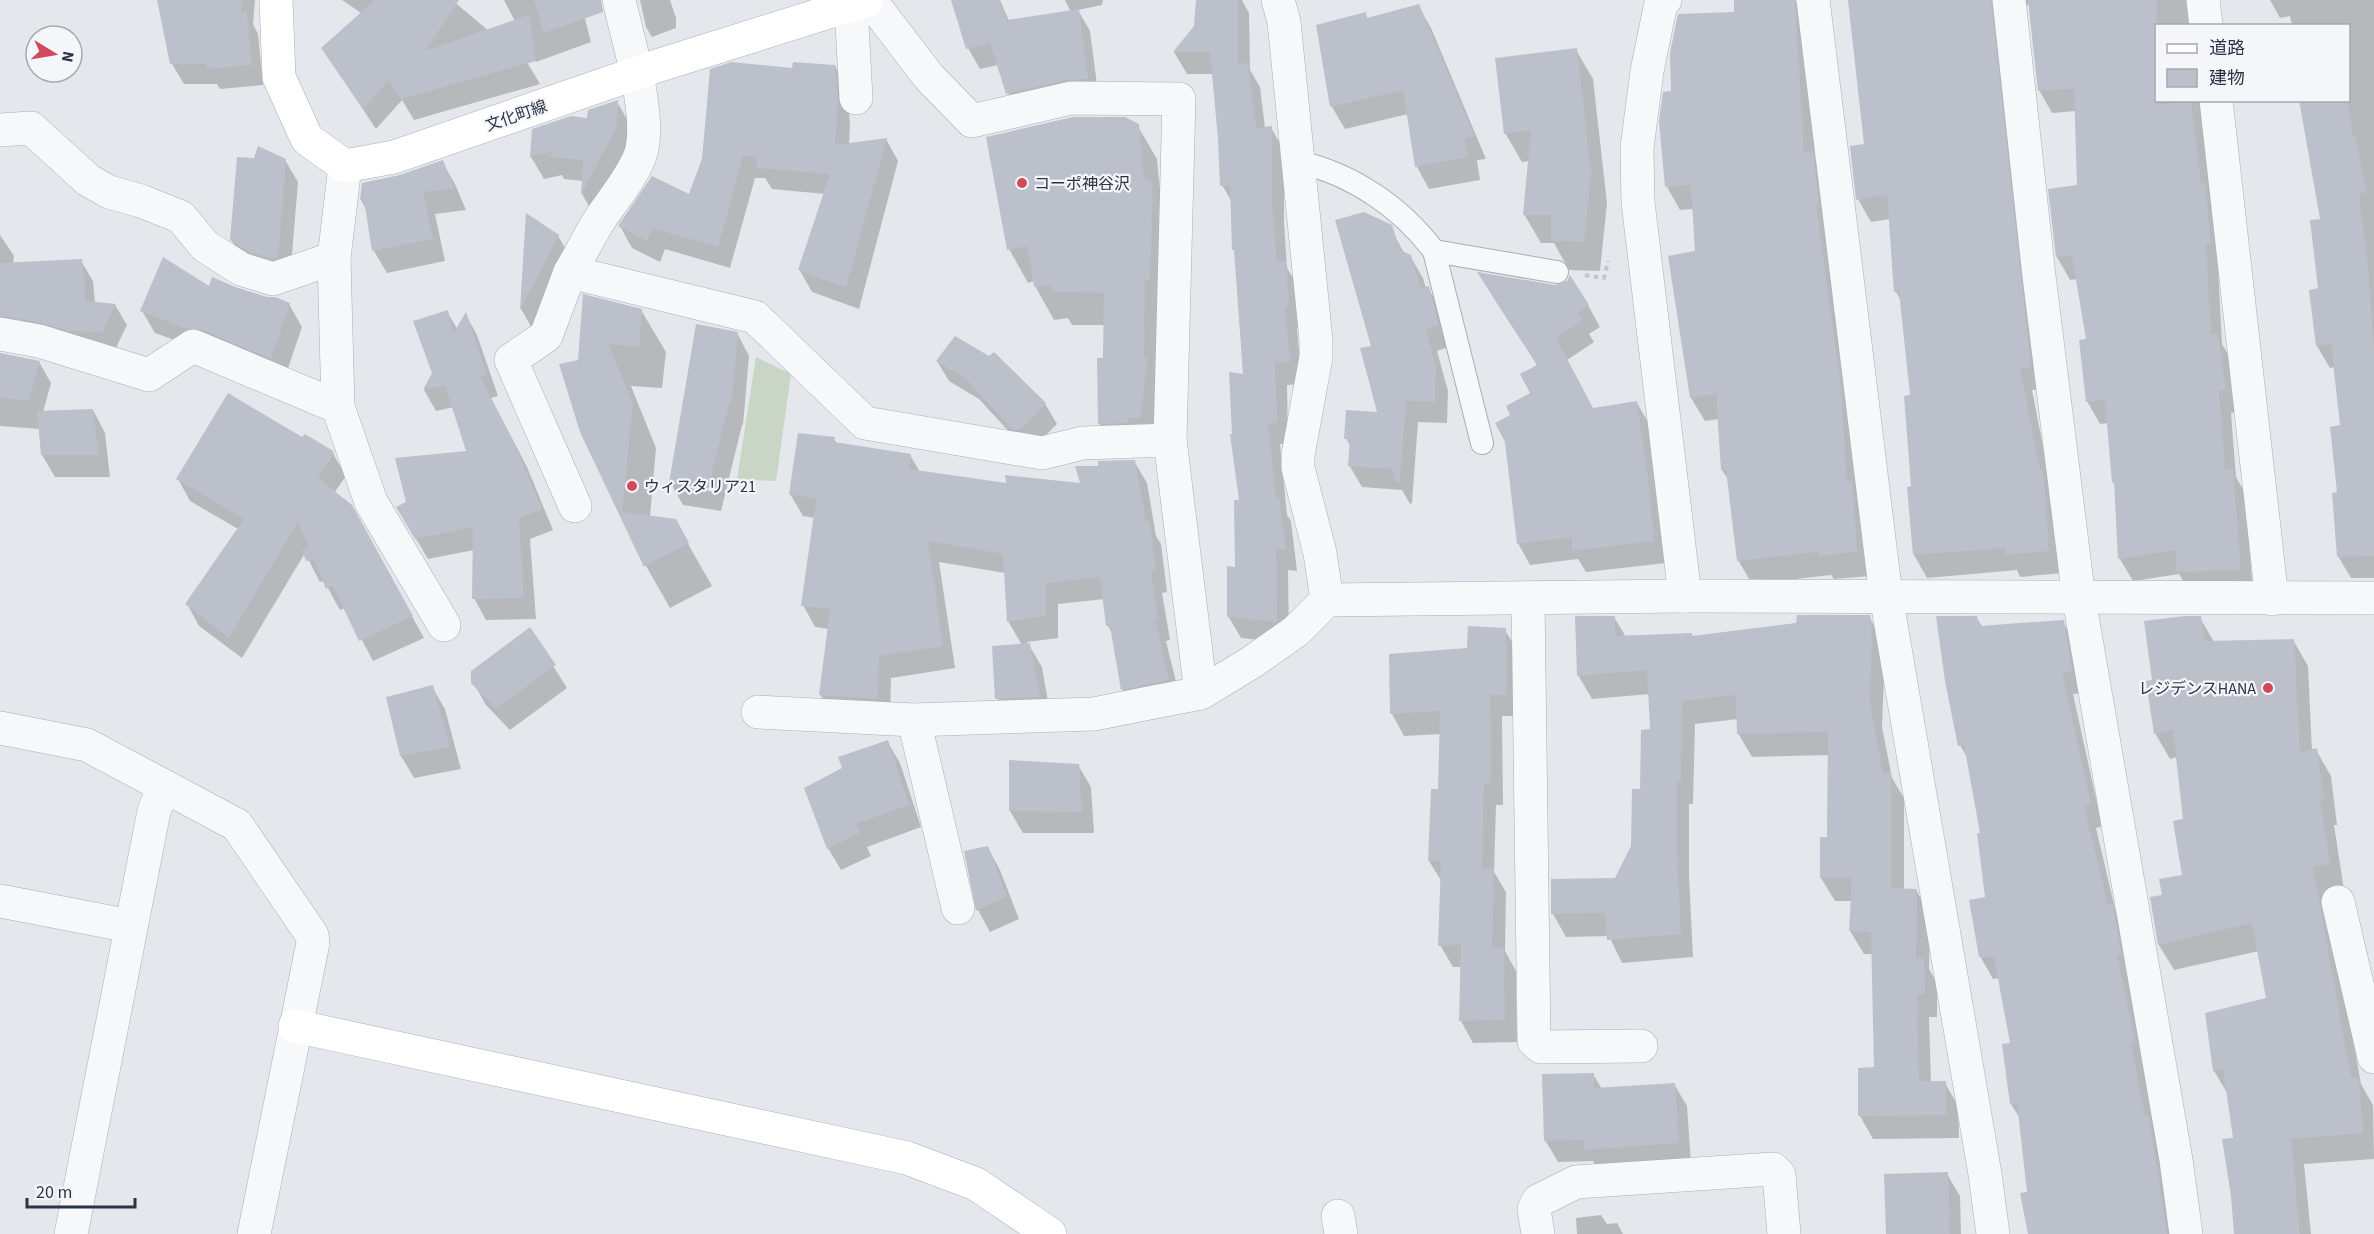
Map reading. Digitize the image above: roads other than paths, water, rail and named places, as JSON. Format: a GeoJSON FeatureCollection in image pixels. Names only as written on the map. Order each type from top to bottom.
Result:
{"type":"FeatureCollection","features":[{"type":"Feature","properties":{"kind":"street"},"geometry":{"type":"LineString","coordinates":[[276,0],[279,77],[307,138],[345,166],[334,258],[338,407],[371,502],[444,625]]}},
{"type":"Feature","properties":{"kind":"street"},"geometry":{"type":"LineString","coordinates":[[575,506],[511,360],[546,336],[570,272],[642,150],[643,119],[636,74],[619,0]]}},
{"type":"Feature","properties":{"kind":"street"},"geometry":{"type":"LineString","coordinates":[[1278,0],[1284,22],[1317,340],[1298,455],[1298,468],[1320,553],[1327,600]]}},
{"type":"Feature","properties":{"kind":"street"},"geometry":{"type":"LineString","coordinates":[[1665,0],[1661,3],[1646,82],[1637,148],[1638,202],[1685,596]]}},
{"type":"Feature","properties":{"kind":"street"},"geometry":{"type":"LineString","coordinates":[[1814,0],[1886,596],[1985,1174],[1993,1234]]}},
{"type":"Feature","properties":{"kind":"street"},"geometry":{"type":"LineString","coordinates":[[2009,0],[2039,276],[2079,599],[2176,1160],[2186,1234]]}},
{"type":"Feature","properties":{"kind":"street"},"geometry":{"type":"LineString","coordinates":[[2203,0],[2206,24]]}},
{"type":"Feature","properties":{"kind":"street"},"geometry":{"type":"LineString","coordinates":[[856,98],[863,2]]}},
{"type":"Feature","properties":{"kind":"street"},"geometry":{"type":"LineString","coordinates":[[863,2],[929,77],[972,121],[1071,98],[1179,99],[1170,441],[1201,693]]}},
{"type":"Feature","properties":{"kind":"street","name":"文化町線"},"geometry":{"type":"LineString","coordinates":[[345,166],[394,157],[636,74],[863,2]]}},
{"type":"Feature","properties":{"kind":"street"},"geometry":{"type":"LineString","coordinates":[[2216,102],[2272,599]]}},
{"type":"Feature","properties":{"kind":"street"},"geometry":{"type":"LineString","coordinates":[[0,130],[31,128],[88,180],[109,192],[141,201],[181,217],[205,246],[241,270],[273,279],[334,258]]}},
{"type":"Feature","properties":{"kind":"street"},"geometry":{"type":"LineString","coordinates":[[570,272],[755,317],[865,423],[1041,453],[1083,443],[1170,441]]}},
{"type":"Feature","properties":{"kind":"street"},"geometry":{"type":"LineString","coordinates":[[0,334],[39,341],[149,375],[193,346],[338,407]]}},
{"type":"Feature","properties":{"kind":"street"},"geometry":{"type":"LineString","coordinates":[[758,712],[914,720],[1094,714],[1201,693],[1252,662],[1296,631],[1327,600],[1685,596],[2079,599],[2374,598]]}},
{"type":"Feature","properties":{"kind":"street"},"geometry":{"type":"LineString","coordinates":[[1528,598],[1534,1041],[1541,1047],[1641,1046]]}},
{"type":"Feature","properties":{"kind":"street"},"geometry":{"type":"LineString","coordinates":[[914,720],[958,908]]}},
{"type":"Feature","properties":{"kind":"street"},"geometry":{"type":"LineString","coordinates":[[0,728],[87,745],[237,825],[312,935],[313,943],[254,1234]]}},
{"type":"Feature","properties":{"kind":"street"},"geometry":{"type":"LineString","coordinates":[[71,1234],[130,926],[154,811],[164,786]]}},
{"type":"Feature","properties":{"kind":"street"},"geometry":{"type":"LineString","coordinates":[[0,901],[130,926]]}},
{"type":"Feature","properties":{"kind":"street"},"geometry":{"type":"LineString","coordinates":[[2338,902],[2374,1057]]}},
{"type":"Feature","properties":{"kind":"street"},"geometry":{"type":"LineString","coordinates":[[295,1026],[907,1158],[976,1184],[1050,1234]]}},
{"type":"Feature","properties":{"kind":"street"},"geometry":{"type":"LineString","coordinates":[[1538,1234],[1534,1209],[1538,1201],[1576,1182],[1773,1169],[1779,1175],[1784,1234]]}},
{"type":"Feature","properties":{"kind":"lane"},"geometry":{"type":"LineString","coordinates":[[1299,162],[1318,166],[1366,189],[1400,215],[1434,251],[1482,443]]}},
{"type":"Feature","properties":{"kind":"lane"},"geometry":{"type":"LineString","coordinates":[[1434,251],[1557,272]]}},
{"type":"Feature","properties":{"kind":"place","name":"コーポ神谷沢"},"geometry":{"type":"Point","coordinates":[1022,183]}},
{"type":"Feature","properties":{"kind":"place","name":"ウィスタリア21"},"geometry":{"type":"Point","coordinates":[632,486]}},
{"type":"Feature","properties":{"kind":"place","name":"レジデンスHANA"},"geometry":{"type":"Point","coordinates":[2268,688]}}]}
